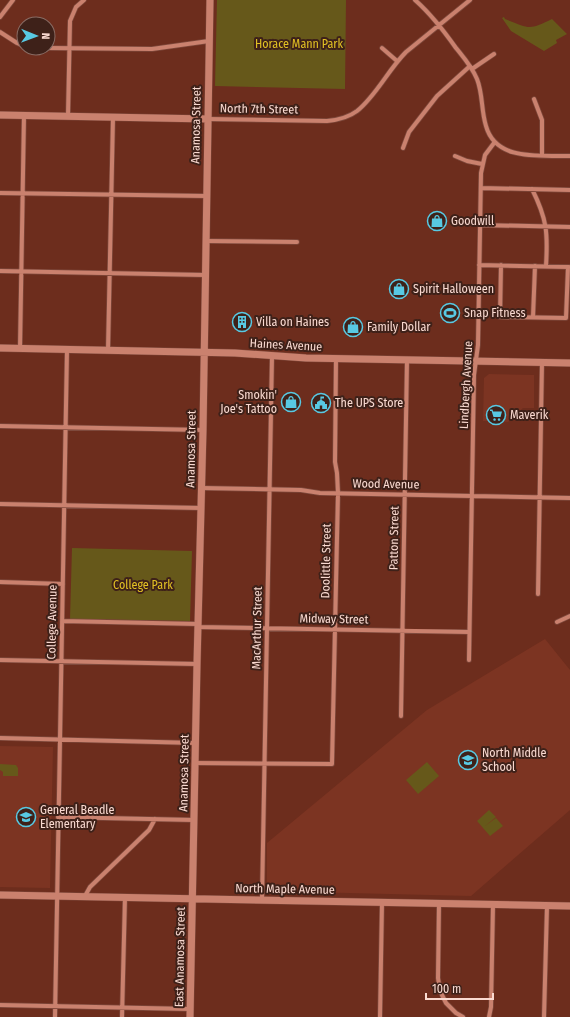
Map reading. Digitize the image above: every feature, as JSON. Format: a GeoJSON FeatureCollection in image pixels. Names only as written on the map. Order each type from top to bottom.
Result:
{"type":"FeatureCollection","features":[{"type":"Feature","properties":{"kind":"main road","name":"Anamosa Street"},"geometry":{"type":"LineString","coordinates":[[192,898],[203,430],[210,0]]}},
{"type":"Feature","properties":{"kind":"main road","name":"North 7th Street"},"geometry":{"type":"LineString","coordinates":[[0,115],[208,119]]}},
{"type":"Feature","properties":{"kind":"main road","name":"Haines Avenue"},"geometry":{"type":"LineString","coordinates":[[0,348],[204,352],[336,358],[570,363]]}},
{"type":"Feature","properties":{"kind":"main road","name":"North Maple Avenue"},"geometry":{"type":"LineString","coordinates":[[0,895],[125,896],[570,906]]}},
{"type":"Feature","properties":{"kind":"main road","name":"East Anamosa Street"},"geometry":{"type":"LineString","coordinates":[[190,1013],[192,898]]}},
{"type":"Feature","properties":{"kind":"street"},"geometry":{"type":"LineString","coordinates":[[0,17],[13,0]]}},
{"type":"Feature","properties":{"kind":"street"},"geometry":{"type":"LineString","coordinates":[[68,116],[71,15],[76,7],[84,0]]}},
{"type":"Feature","properties":{"kind":"street"},"geometry":{"type":"LineString","coordinates":[[415,0],[439,25],[471,68],[480,88],[486,127],[494,142],[512,153],[521,155],[570,156]]}},
{"type":"Feature","properties":{"kind":"street","name":"North 7th Street"},"geometry":{"type":"LineString","coordinates":[[208,119],[328,121],[337,120],[350,115],[362,106],[398,61],[416,43],[470,0]]}},
{"type":"Feature","properties":{"kind":"street"},"geometry":{"type":"LineString","coordinates":[[0,32],[16,42]]}},
{"type":"Feature","properties":{"kind":"street"},"geometry":{"type":"LineString","coordinates":[[56,48],[152,50],[209,41]]}},
{"type":"Feature","properties":{"kind":"street"},"geometry":{"type":"LineString","coordinates":[[382,48],[398,61]]}},
{"type":"Feature","properties":{"kind":"street"},"geometry":{"type":"LineString","coordinates":[[403,148],[409,132],[441,91],[471,68],[494,54]]}},
{"type":"Feature","properties":{"kind":"street"},"geometry":{"type":"LineString","coordinates":[[534,99],[542,120],[542,155]]}},
{"type":"Feature","properties":{"kind":"street"},"geometry":{"type":"LineString","coordinates":[[20,349],[24,116]]}},
{"type":"Feature","properties":{"kind":"street"},"geometry":{"type":"LineString","coordinates":[[108,351],[113,117]]}},
{"type":"Feature","properties":{"kind":"street","name":"Lindbergh Avenue"},"geometry":{"type":"LineString","coordinates":[[469,660],[474,381],[478,345],[482,164],[485,155],[494,142]]}},
{"type":"Feature","properties":{"kind":"street"},"geometry":{"type":"LineString","coordinates":[[455,156],[467,161],[482,164]]}},
{"type":"Feature","properties":{"kind":"street"},"geometry":{"type":"LineString","coordinates":[[481,188],[570,190]]}},
{"type":"Feature","properties":{"kind":"street"},"geometry":{"type":"LineString","coordinates":[[532,189],[542,211],[546,227],[546,266]]}},
{"type":"Feature","properties":{"kind":"street"},"geometry":{"type":"LineString","coordinates":[[0,193],[206,196]]}},
{"type":"Feature","properties":{"kind":"street"},"geometry":{"type":"LineString","coordinates":[[480,225],[570,227]]}},
{"type":"Feature","properties":{"kind":"street"},"geometry":{"type":"LineString","coordinates":[[206,241],[297,242]]}},
{"type":"Feature","properties":{"kind":"street"},"geometry":{"type":"LineString","coordinates":[[479,265],[501,265],[569,267],[566,318],[500,317],[501,265]]}},
{"type":"Feature","properties":{"kind":"street"},"geometry":{"type":"LineString","coordinates":[[533,317],[535,266]]}},
{"type":"Feature","properties":{"kind":"street"},"geometry":{"type":"LineString","coordinates":[[0,271],[205,275]]}},
{"type":"Feature","properties":{"kind":"street","name":"College Avenue"},"geometry":{"type":"LineString","coordinates":[[54,1017],[67,350]]}},
{"type":"Feature","properties":{"kind":"street","name":"MacArthur Street"},"geometry":{"type":"LineString","coordinates":[[262,900],[272,356]]}},
{"type":"Feature","properties":{"kind":"street","name":"Doolittle Street"},"geometry":{"type":"LineString","coordinates":[[264,764],[332,764],[338,493],[335,462],[336,358]]}},
{"type":"Feature","properties":{"kind":"street","name":"Patton Street"},"geometry":{"type":"LineString","coordinates":[[401,716],[407,360]]}},
{"type":"Feature","properties":{"kind":"street"},"geometry":{"type":"LineString","coordinates":[[538,594],[542,362]]}},
{"type":"Feature","properties":{"kind":"street"},"geometry":{"type":"LineString","coordinates":[[0,426],[203,430]]}},
{"type":"Feature","properties":{"kind":"street","name":"Wood Avenue"},"geometry":{"type":"LineString","coordinates":[[201,488],[302,490],[320,494],[338,493],[570,498]]}},
{"type":"Feature","properties":{"kind":"street"},"geometry":{"type":"LineString","coordinates":[[0,504],[200,508]]}},
{"type":"Feature","properties":{"kind":"street"},"geometry":{"type":"LineString","coordinates":[[0,582],[63,584]]}},
{"type":"Feature","properties":{"kind":"street"},"geometry":{"type":"LineString","coordinates":[[556,622],[570,616]]}},
{"type":"Feature","properties":{"kind":"street","name":"Midway Street"},"geometry":{"type":"LineString","coordinates":[[62,621],[267,628],[469,632]]}},
{"type":"Feature","properties":{"kind":"street"},"geometry":{"type":"LineString","coordinates":[[0,660],[197,664]]}},
{"type":"Feature","properties":{"kind":"street"},"geometry":{"type":"LineString","coordinates":[[0,738],[196,742]]}},
{"type":"Feature","properties":{"kind":"street"},"geometry":{"type":"LineString","coordinates":[[195,763],[264,764]]}},
{"type":"Feature","properties":{"kind":"street"},"geometry":{"type":"LineString","coordinates":[[58,817],[194,820]]}},
{"type":"Feature","properties":{"kind":"street"},"geometry":{"type":"LineString","coordinates":[[84,896],[90,887],[149,830],[155,819]]}},
{"type":"Feature","properties":{"kind":"street"},"geometry":{"type":"LineString","coordinates":[[122,1017],[125,896]]}},
{"type":"Feature","properties":{"kind":"street"},"geometry":{"type":"LineString","coordinates":[[380,1017],[382,902]]}},
{"type":"Feature","properties":{"kind":"street"},"geometry":{"type":"LineString","coordinates":[[439,903],[438,978],[440,991],[446,1003],[456,1013],[463,1017]]}},
{"type":"Feature","properties":{"kind":"street"},"geometry":{"type":"LineString","coordinates":[[489,1017],[491,1008],[494,905]]}},
{"type":"Feature","properties":{"kind":"street"},"geometry":{"type":"LineString","coordinates":[[544,1017],[546,906]]}},
{"type":"Feature","properties":{"kind":"street"},"geometry":{"type":"LineString","coordinates":[[0,1005],[122,1007],[190,1013]]}},
{"type":"Feature","properties":{"kind":"shaded area"},"geometry":{"type":"Polygon","coordinates":[[[489,374],[534,375],[534,408],[523,408],[508,422],[483,421],[484,378],[489,374]]]}},
{"type":"Feature","properties":{"kind":"shaded area","name":"North Middle School"},"geometry":{"type":"Polygon","coordinates":[[[545,639],[570,670],[570,810],[471,896],[267,891],[267,843],[427,710],[545,639]]]}},
{"type":"Feature","properties":{"kind":"shaded area","name":"General Beadle Elementary"},"geometry":{"type":"Polygon","coordinates":[[[0,746],[53,747],[50,888],[0,887],[0,746]]]}},
{"type":"Feature","properties":{"kind":"green space","name":"Horace Mann Park"},"geometry":{"type":"Polygon","coordinates":[[[217,0],[346,0],[345,89],[215,86],[217,0]]]}},
{"type":"Feature","properties":{"kind":"green space"},"geometry":{"type":"Polygon","coordinates":[[[504,17],[505,19],[528,27],[533,27],[552,19],[567,34],[556,40],[557,43],[544,51],[511,31],[502,18],[504,17]]]}},
{"type":"Feature","properties":{"kind":"green space","name":"College Park"},"geometry":{"type":"Polygon","coordinates":[[[72,548],[192,551],[190,621],[70,619],[72,548]]]}},
{"type":"Feature","properties":{"kind":"green space"},"geometry":{"type":"Polygon","coordinates":[[[427,762],[439,776],[418,794],[406,780],[427,762]]]}},
{"type":"Feature","properties":{"kind":"green space"},"geometry":{"type":"Polygon","coordinates":[[[0,764],[16,765],[18,768],[18,776],[3,776],[3,772],[0,770],[0,764]]]}},
{"type":"Feature","properties":{"kind":"green space"},"geometry":{"type":"Polygon","coordinates":[[[489,810],[496,817],[485,826],[496,818],[503,826],[490,836],[477,821],[489,810]]]}},
{"type":"Feature","properties":{"kind":"place","name":"Goodwill"},"geometry":{"type":"Point","coordinates":[437,221]}},
{"type":"Feature","properties":{"kind":"place","name":"Spirit Halloween"},"geometry":{"type":"Point","coordinates":[399,289]}},
{"type":"Feature","properties":{"kind":"place","name":"Snap Fitness"},"geometry":{"type":"Point","coordinates":[450,313]}},
{"type":"Feature","properties":{"kind":"place","name":"Villa on Haines"},"geometry":{"type":"Point","coordinates":[242,322]}},
{"type":"Feature","properties":{"kind":"place","name":"Family Dollar"},"geometry":{"type":"Point","coordinates":[353,327]}},
{"type":"Feature","properties":{"kind":"place","name":"Smokin' Joe's Tattoo"},"geometry":{"type":"Point","coordinates":[291,402]}},
{"type":"Feature","properties":{"kind":"place","name":"The UPS Store"},"geometry":{"type":"Point","coordinates":[321,403]}},
{"type":"Feature","properties":{"kind":"place","name":"Maverik"},"geometry":{"type":"Point","coordinates":[496,415]}},
{"type":"Feature","properties":{"kind":"place","name":"North Middle School"},"geometry":{"type":"Point","coordinates":[468,760]}},
{"type":"Feature","properties":{"kind":"place","name":"General Beadle Elementary"},"geometry":{"type":"Point","coordinates":[26,817]}}]}
